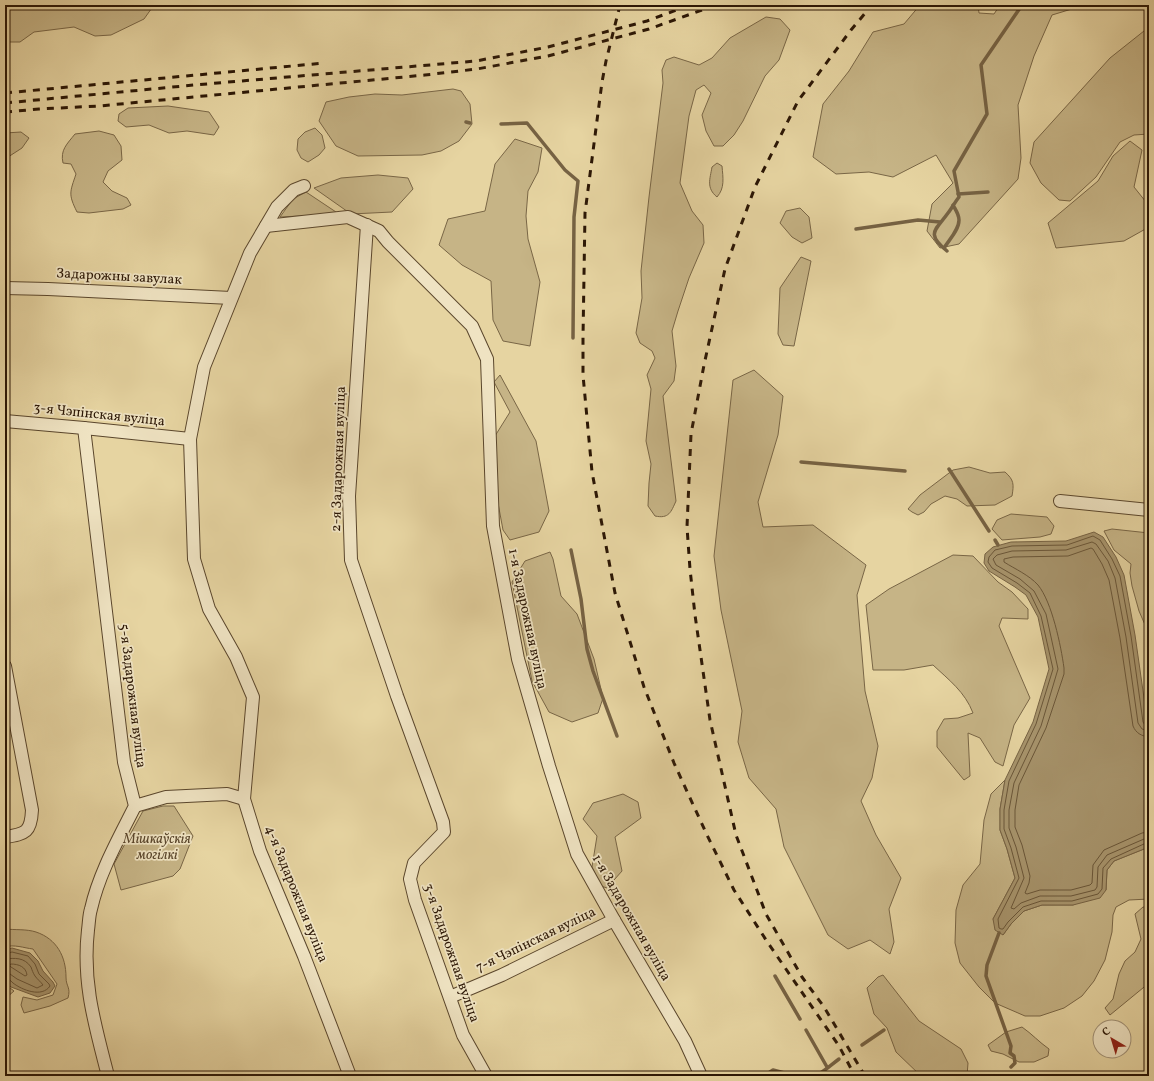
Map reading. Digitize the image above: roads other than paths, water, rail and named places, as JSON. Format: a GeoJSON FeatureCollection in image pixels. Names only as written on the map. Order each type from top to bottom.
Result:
{"type":"FeatureCollection","features":[{"type":"Feature","properties":{"kind":"street","name":"4-я Задарожная вуліца"},"geometry":{"type":"LineString","coordinates":[[304,186],[294,190],[277,207],[250,253],[204,367],[190,439],[194,559],[209,609],[236,657],[253,697],[244,798],[260,851],[304,956],[350,1076]]}},
{"type":"Feature","properties":{"kind":"street","name":"1-я Задарожная вуліца"},"geometry":{"type":"LineString","coordinates":[[266,226],[348,217],[367,225],[379,231],[388,242],[472,326],[487,359],[493,526],[518,659],[548,766],[578,854],[614,920],[685,1041],[701,1076]]}},
{"type":"Feature","properties":{"kind":"street","name":"2-я Задарожная вуліца"},"geometry":{"type":"LineString","coordinates":[[367,225],[349,496],[351,560],[397,696],[444,822]]}},
{"type":"Feature","properties":{"kind":"street","name":"Задарожны завулак"},"geometry":{"type":"LineString","coordinates":[[5,288],[231,298]]}},
{"type":"Feature","properties":{"kind":"street","name":"3-я Чэпінская вуліца"},"geometry":{"type":"LineString","coordinates":[[5,421],[190,439]]}},
{"type":"Feature","properties":{"kind":"street","name":"5-я Задарожная вуліца"},"geometry":{"type":"LineString","coordinates":[[84,428],[124,762],[135,806]]}},
{"type":"Feature","properties":{"kind":"street"},"geometry":{"type":"LineString","coordinates":[[1060,501],[1149,510]]}},
{"type":"Feature","properties":{"kind":"street"},"geometry":{"type":"LineString","coordinates":[[5,666],[32,810],[31,823],[25,832],[5,837]]}},
{"type":"Feature","properties":{"kind":"street"},"geometry":{"type":"LineString","coordinates":[[108,1076],[91,1010],[87,982],[86,956],[91,909],[99,883],[116,844],[135,806],[166,797],[227,794],[244,798]]}},
{"type":"Feature","properties":{"kind":"street","name":"3-я Задарожная вуліца"},"geometry":{"type":"LineString","coordinates":[[444,822],[444,832],[414,863],[410,879],[415,900],[463,1035],[486,1076]]}},
{"type":"Feature","properties":{"kind":"street","name":"7-я Чэпінская вуліца"},"geometry":{"type":"LineString","coordinates":[[450,997],[502,975],[614,920]]}},
{"type":"Feature","properties":{"kind":"water"},"geometry":{"type":"Polygon","coordinates":[[[1094,532],[1103,537],[1116,557],[1124,575],[1135,635],[1149,733],[1149,847],[1114,861],[1107,870],[1106,890],[1100,898],[1073,905],[1042,905],[1024,911],[1011,924],[1003,935],[995,930],[993,919],[1015,878],[1000,830],[1000,809],[1005,780],[1033,722],[1049,669],[1038,617],[1026,595],[989,571],[984,563],[985,554],[993,547],[1011,542],[1066,541],[1094,532]]]}},
{"type":"Feature","properties":{"kind":"water"},"geometry":{"type":"Polygon","coordinates":[[[12,948],[30,953],[38,961],[43,971],[55,986],[50,993],[38,997],[11,987],[5,981],[5,950],[12,948]]]}},
{"type":"Feature","properties":{"kind":"waterway"},"geometry":{"type":"LineString","coordinates":[[947,251],[940,245],[934,236],[937,228],[959,197],[954,171],[987,114],[981,65],[1022,5]]}},
{"type":"Feature","properties":{"kind":"waterway"},"geometry":{"type":"LineString","coordinates":[[466,122],[470,123]]}},
{"type":"Feature","properties":{"kind":"waterway"},"geometry":{"type":"LineString","coordinates":[[501,124],[527,123],[565,170],[578,181],[574,217],[573,338]]}},
{"type":"Feature","properties":{"kind":"waterway"},"geometry":{"type":"LineString","coordinates":[[958,194],[988,192]]}},
{"type":"Feature","properties":{"kind":"waterway"},"geometry":{"type":"LineString","coordinates":[[944,248],[959,224],[957,212],[953,205]]}},
{"type":"Feature","properties":{"kind":"waterway"},"geometry":{"type":"LineString","coordinates":[[856,229],[918,220],[940,222]]}},
{"type":"Feature","properties":{"kind":"waterway"},"geometry":{"type":"LineString","coordinates":[[801,462],[905,471]]}},
{"type":"Feature","properties":{"kind":"waterway"},"geometry":{"type":"LineString","coordinates":[[949,469],[989,531]]}},
{"type":"Feature","properties":{"kind":"waterway"},"geometry":{"type":"LineString","coordinates":[[995,540],[998,545]]}},
{"type":"Feature","properties":{"kind":"waterway"},"geometry":{"type":"LineString","coordinates":[[571,550],[581,599],[587,649],[593,671],[617,736]]}},
{"type":"Feature","properties":{"kind":"waterway"},"geometry":{"type":"LineString","coordinates":[[999,933],[987,965],[986,976],[1011,1046],[1010,1053],[1014,1056],[1015,1063],[1011,1067]]}},
{"type":"Feature","properties":{"kind":"waterway"},"geometry":{"type":"LineString","coordinates":[[775,976],[800,1019]]}},
{"type":"Feature","properties":{"kind":"waterway"},"geometry":{"type":"LineString","coordinates":[[806,1030],[827,1067]]}},
{"type":"Feature","properties":{"kind":"waterway"},"geometry":{"type":"LineString","coordinates":[[862,1045],[884,1030]]}},
{"type":"Feature","properties":{"kind":"waterway"},"geometry":{"type":"LineString","coordinates":[[815,1076],[839,1059]]}},
{"type":"Feature","properties":{"kind":"waterway"},"geometry":{"type":"LineString","coordinates":[[764,1076],[773,1070],[796,1076]]}},
{"type":"Feature","properties":{"kind":"railway"},"geometry":{"type":"LineString","coordinates":[[620,5],[602,82],[585,213],[583,338],[583,375],[592,472],[615,593],[644,687],[674,763],[734,890],[768,943],[839,1046],[855,1076]]}},
{"type":"Feature","properties":{"kind":"railway"},"geometry":{"type":"LineString","coordinates":[[5,103],[476,61],[548,47],[647,21],[690,5]]}},
{"type":"Feature","properties":{"kind":"railway"},"geometry":{"type":"LineString","coordinates":[[5,112],[99,106],[477,69],[548,56],[649,29],[716,5]]}},
{"type":"Feature","properties":{"kind":"railway"},"geometry":{"type":"LineString","coordinates":[[865,1076],[824,1007],[802,977],[766,914],[736,835],[710,720],[695,615],[687,527],[691,434],[725,269],[755,187],[798,101],[851,30],[872,5]]}},
{"type":"Feature","properties":{"kind":"railway"},"geometry":{"type":"LineString","coordinates":[[5,93],[324,63]]}},
{"type":"Feature","properties":{"kind":"park label","name":"Мішкаўскія могілкі"},"geometry":{"type":"Point","coordinates":[157,848]}}]}
